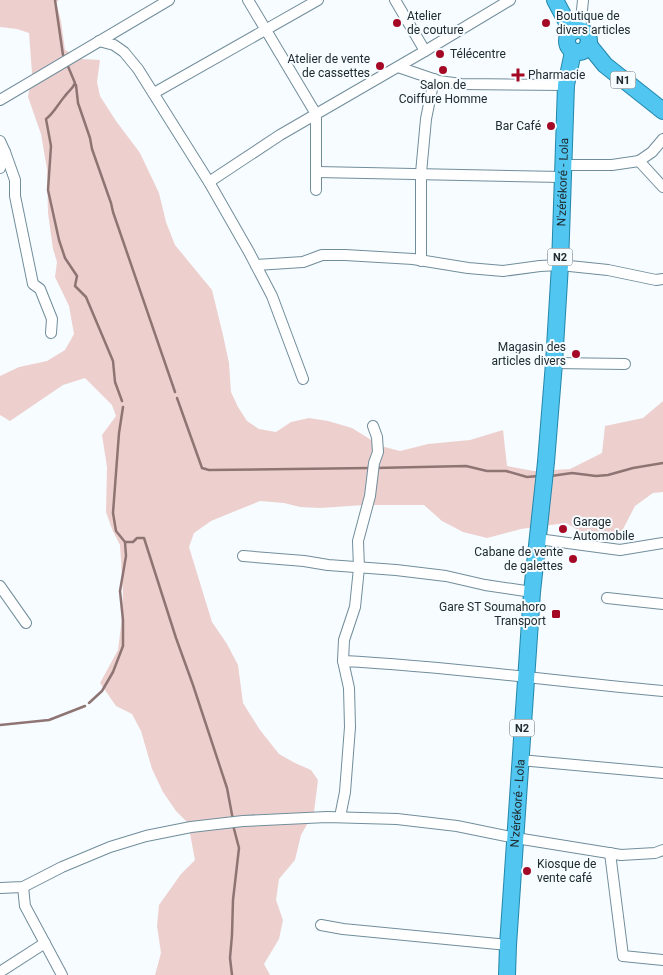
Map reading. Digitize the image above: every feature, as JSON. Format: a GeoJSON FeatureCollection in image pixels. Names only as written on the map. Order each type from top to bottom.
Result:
{"type":"FeatureCollection","features":[{"type":"Feature","properties":{"kind":"highway"},"geometry":{"type":"LineString","coordinates":[[554,0],[576,31],[585,33],[588,38],[585,50],[580,53],[573,52],[567,46],[566,38],[576,31]]}},
{"type":"Feature","properties":{"kind":"highway","name":"N1"},"geometry":{"type":"LineString","coordinates":[[588,44],[605,65],[663,111]]}},
{"type":"Feature","properties":{"kind":"highway","name":"N'zérékoré - Lola"},"geometry":{"type":"LineString","coordinates":[[507,975],[532,592],[546,462],[554,363],[560,265],[566,85],[573,52]]}},
{"type":"Feature","properties":{"kind":"street"},"geometry":{"type":"LineString","coordinates":[[0,100],[169,0]]}},
{"type":"Feature","properties":{"kind":"street"},"geometry":{"type":"LineString","coordinates":[[248,0],[316,114],[316,190]]}},
{"type":"Feature","properties":{"kind":"street"},"geometry":{"type":"LineString","coordinates":[[154,94],[318,0]]}},
{"type":"Feature","properties":{"kind":"street"},"geometry":{"type":"LineString","coordinates":[[395,0],[425,51]]}},
{"type":"Feature","properties":{"kind":"street"},"geometry":{"type":"LineString","coordinates":[[209,182],[280,135],[510,0]]}},
{"type":"Feature","properties":{"kind":"street"},"geometry":{"type":"LineString","coordinates":[[576,31],[583,0]]}},
{"type":"Feature","properties":{"kind":"street"},"geometry":{"type":"LineString","coordinates":[[99,41],[114,45],[124,52],[138,69],[209,182],[272,296],[303,379]]}},
{"type":"Feature","properties":{"kind":"street"},"geometry":{"type":"LineString","coordinates":[[398,67],[434,80],[461,84],[566,85]]}},
{"type":"Feature","properties":{"kind":"street"},"geometry":{"type":"LineString","coordinates":[[421,260],[421,173],[426,119],[434,80]]}},
{"type":"Feature","properties":{"kind":"street"},"geometry":{"type":"LineString","coordinates":[[317,172],[563,171],[639,161],[652,152],[663,139]]}},
{"type":"Feature","properties":{"kind":"street"},"geometry":{"type":"LineString","coordinates":[[0,141],[15,180],[15,196],[33,284],[40,289],[52,319],[51,333]]}},
{"type":"Feature","properties":{"kind":"street"},"geometry":{"type":"LineString","coordinates":[[0,168],[5,152]]}},
{"type":"Feature","properties":{"kind":"street"},"geometry":{"type":"LineString","coordinates":[[639,161],[663,187]]}},
{"type":"Feature","properties":{"kind":"street"},"geometry":{"type":"LineString","coordinates":[[256,266],[303,262],[322,254],[345,254],[421,260],[468,268],[503,271],[560,265],[608,270],[656,280],[663,279]]}},
{"type":"Feature","properties":{"kind":"street"},"geometry":{"type":"LineString","coordinates":[[554,363],[625,364]]}},
{"type":"Feature","properties":{"kind":"street"},"geometry":{"type":"LineString","coordinates":[[340,817],[345,792],[350,727],[349,688],[343,661],[344,640],[355,607],[359,568],[358,541],[370,496],[378,452],[377,437],[373,426]]}},
{"type":"Feature","properties":{"kind":"street"},"geometry":{"type":"LineString","coordinates":[[538,539],[620,550],[663,543]]}},
{"type":"Feature","properties":{"kind":"street"},"geometry":{"type":"LineString","coordinates":[[243,556],[446,576],[485,585],[532,592]]}},
{"type":"Feature","properties":{"kind":"street"},"geometry":{"type":"LineString","coordinates":[[0,586],[26,623]]}},
{"type":"Feature","properties":{"kind":"street"},"geometry":{"type":"LineString","coordinates":[[607,598],[663,604]]}},
{"type":"Feature","properties":{"kind":"street"},"geometry":{"type":"LineString","coordinates":[[343,661],[393,663],[663,691]]}},
{"type":"Feature","properties":{"kind":"street"},"geometry":{"type":"LineString","coordinates":[[520,760],[663,773]]}},
{"type":"Feature","properties":{"kind":"street"},"geometry":{"type":"LineString","coordinates":[[0,888],[23,887],[62,867],[110,847],[146,836],[190,827],[227,823],[327,817],[397,819],[457,826],[516,838],[621,855],[660,852]]}},
{"type":"Feature","properties":{"kind":"street"},"geometry":{"type":"LineString","coordinates":[[610,853],[624,956],[663,960]]}},
{"type":"Feature","properties":{"kind":"street"},"geometry":{"type":"LineString","coordinates":[[23,887],[24,906],[62,975]]}},
{"type":"Feature","properties":{"kind":"street"},"geometry":{"type":"LineString","coordinates":[[321,925],[343,929],[508,945]]}},
{"type":"Feature","properties":{"kind":"street"},"geometry":{"type":"LineString","coordinates":[[0,972],[45,943]]}},
{"type":"Feature","properties":{"kind":"shaded area"},"geometry":{"type":"Polygon","coordinates":[[[0,0],[59,0],[56,2],[65,50],[82,59],[100,60],[97,82],[100,96],[140,153],[159,193],[166,222],[175,245],[212,290],[229,363],[231,392],[247,421],[259,429],[276,432],[291,422],[309,418],[352,428],[381,446],[400,451],[428,444],[470,440],[503,430],[507,466],[534,471],[570,469],[602,453],[605,426],[643,418],[663,401],[663,492],[653,493],[635,506],[622,531],[602,539],[583,533],[566,523],[521,529],[487,538],[463,532],[442,521],[424,505],[365,505],[320,508],[260,501],[211,521],[194,533],[189,547],[212,622],[238,665],[243,703],[260,730],[279,754],[311,770],[318,780],[314,812],[301,835],[295,860],[279,879],[276,900],[283,920],[279,939],[264,964],[270,975],[155,975],[161,953],[157,926],[159,905],[181,874],[195,860],[188,823],[176,811],[163,792],[152,769],[141,731],[132,714],[116,706],[100,683],[118,650],[123,593],[120,545],[106,512],[107,467],[102,435],[116,416],[112,405],[85,378],[63,385],[10,421],[0,415],[0,376],[19,367],[47,361],[65,350],[74,334],[69,306],[55,277],[57,262],[53,249],[48,213],[47,169],[41,134],[28,97],[32,73],[29,33],[0,27],[0,0]]]}},
{"type":"Feature","properties":{"kind":"waterway"},"geometry":{"type":"LineString","coordinates":[[55,0],[63,55]]}},
{"type":"Feature","properties":{"kind":"waterway"},"geometry":{"type":"LineString","coordinates":[[67,64],[75,83],[46,119],[51,146],[48,190],[65,258],[77,276],[75,286],[86,297],[113,361],[115,382],[122,401]]}},
{"type":"Feature","properties":{"kind":"waterway"},"geometry":{"type":"LineString","coordinates":[[76,85],[78,103],[92,149],[175,392]]}},
{"type":"Feature","properties":{"kind":"waterway"},"geometry":{"type":"LineString","coordinates":[[177,398],[202,468],[209,470],[370,468]]}},
{"type":"Feature","properties":{"kind":"waterway"},"geometry":{"type":"LineString","coordinates":[[89,703],[102,691],[113,672],[123,646],[120,591],[126,556],[125,542],[116,531],[113,513],[119,433],[123,407]]}},
{"type":"Feature","properties":{"kind":"waterway"},"geometry":{"type":"LineString","coordinates":[[551,476],[572,473],[596,476],[608,475],[633,468],[663,463]]}},
{"type":"Feature","properties":{"kind":"waterway"},"geometry":{"type":"LineString","coordinates":[[375,468],[466,466],[487,471],[506,471],[527,477],[538,476]]}},
{"type":"Feature","properties":{"kind":"waterway"},"geometry":{"type":"LineString","coordinates":[[125,542],[133,542],[137,538],[144,538],[227,788],[233,820]]}},
{"type":"Feature","properties":{"kind":"waterway"},"geometry":{"type":"LineString","coordinates":[[0,725],[49,720],[85,706]]}},
{"type":"Feature","properties":{"kind":"waterway"},"geometry":{"type":"LineString","coordinates":[[232,975],[230,958],[233,900],[239,848],[233,825]]}},
{"type":"Feature","properties":{"kind":"place","name":"Atelier de couture"},"geometry":{"type":"Point","coordinates":[397,23]}},
{"type":"Feature","properties":{"kind":"place","name":"Boutique de divers articles"},"geometry":{"type":"Point","coordinates":[546,23]}},
{"type":"Feature","properties":{"kind":"place","name":"Télécentre"},"geometry":{"type":"Point","coordinates":[440,54]}},
{"type":"Feature","properties":{"kind":"place","name":"Atelier de vente de cassettes"},"geometry":{"type":"Point","coordinates":[380,66]}},
{"type":"Feature","properties":{"kind":"place","name":"Salon de Coiffure Homme"},"geometry":{"type":"Point","coordinates":[443,70]}},
{"type":"Feature","properties":{"kind":"place","name":"Pharmacie"},"geometry":{"type":"Point","coordinates":[518,75]}},
{"type":"Feature","properties":{"kind":"place","name":"Bar Café"},"geometry":{"type":"Point","coordinates":[551,126]}},
{"type":"Feature","properties":{"kind":"place","name":"Magasin des articles divers"},"geometry":{"type":"Point","coordinates":[576,354]}},
{"type":"Feature","properties":{"kind":"place","name":"Garage Automobile"},"geometry":{"type":"Point","coordinates":[563,529]}},
{"type":"Feature","properties":{"kind":"place","name":"Cabane de vente de galettes"},"geometry":{"type":"Point","coordinates":[573,559]}},
{"type":"Feature","properties":{"kind":"place","name":"Gare ST Soumahoro Transport"},"geometry":{"type":"Point","coordinates":[556,614]}},
{"type":"Feature","properties":{"kind":"place","name":"Kiosque de vente café"},"geometry":{"type":"Point","coordinates":[527,871]}}]}
